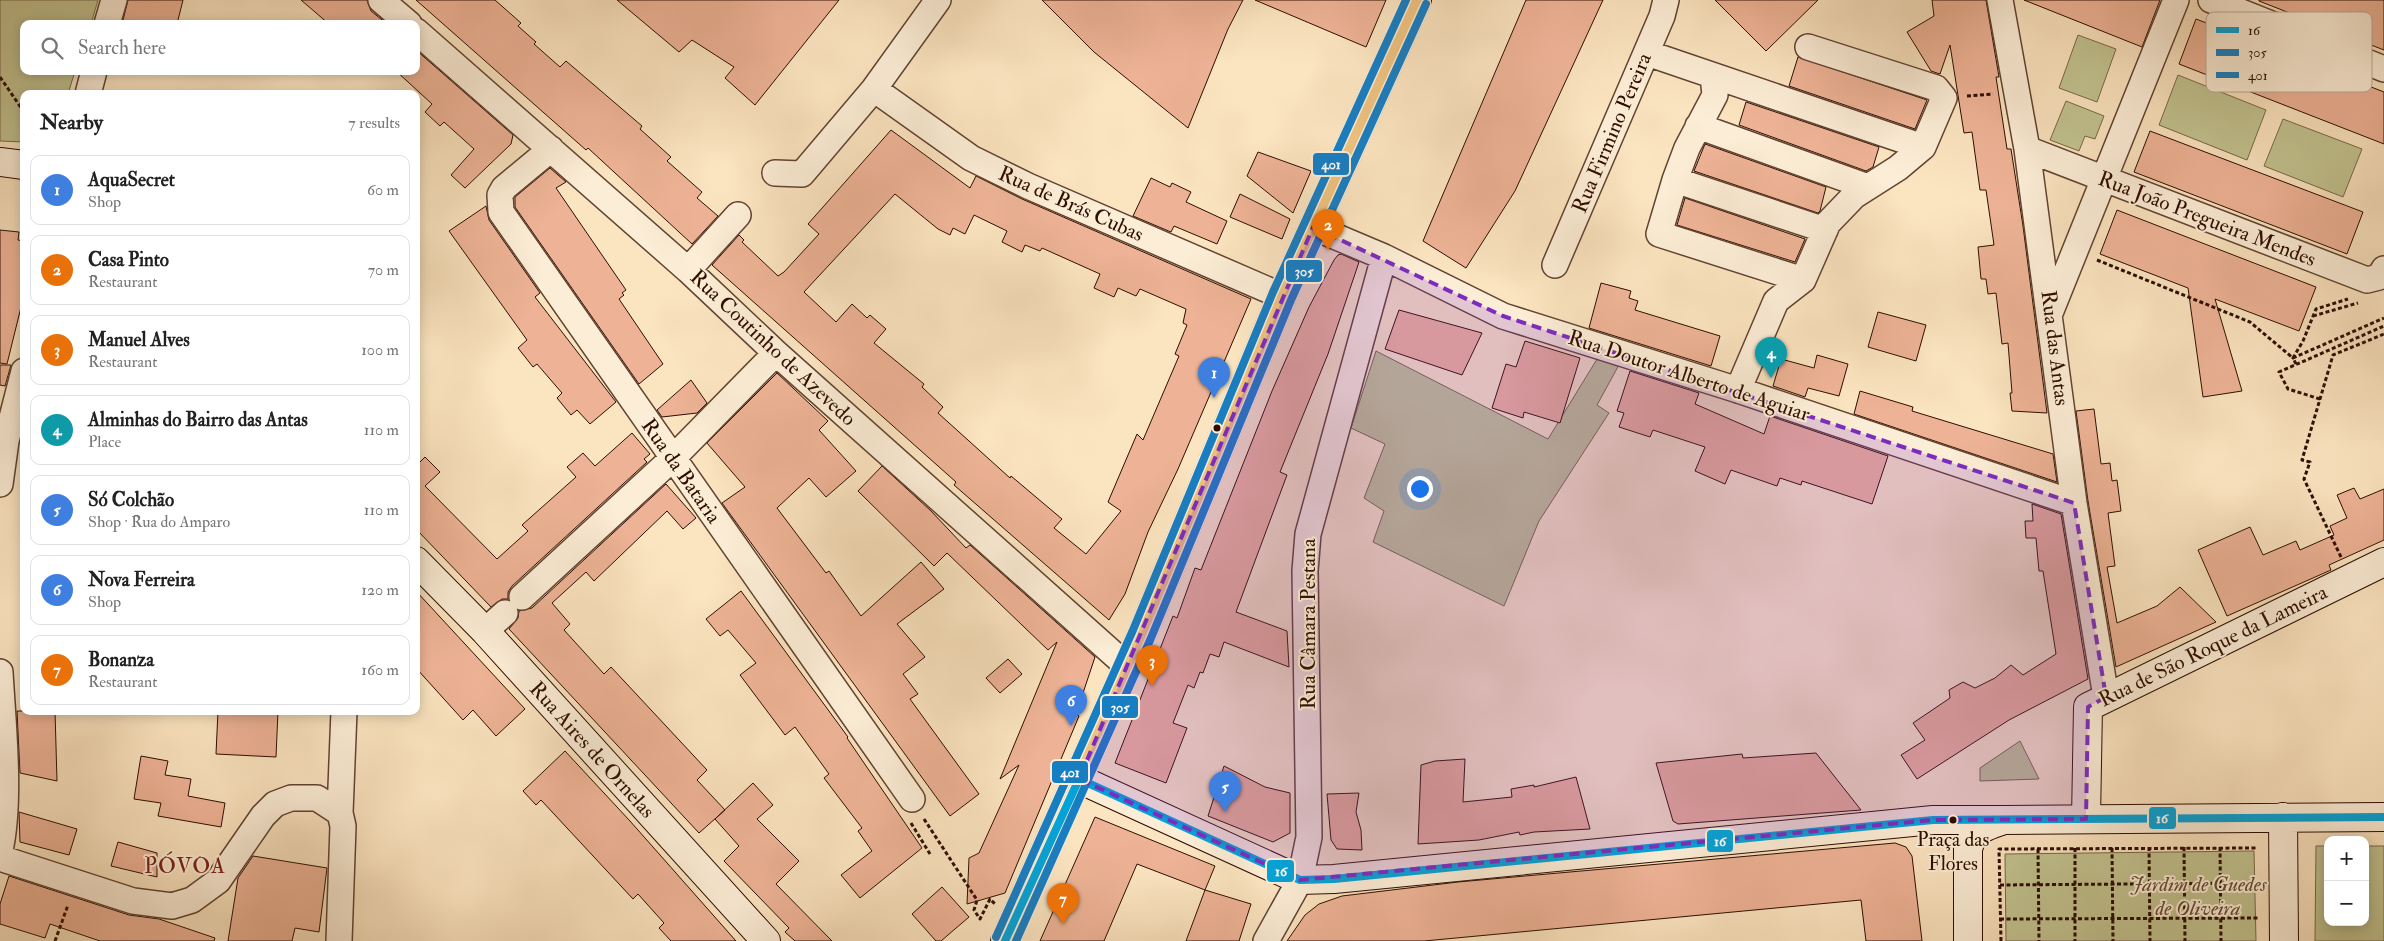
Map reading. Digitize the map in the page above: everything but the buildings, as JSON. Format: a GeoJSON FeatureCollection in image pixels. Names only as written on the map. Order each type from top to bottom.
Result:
{"type":"FeatureCollection","features":[{"type":"Feature","properties":{"kind":"main road"},"geometry":{"type":"LineString","coordinates":[[1005,941],[1128,667],[1282,296],[1417,0]]}},
{"type":"Feature","properties":{"kind":"main road"},"geometry":{"type":"LineString","coordinates":[[0,162],[20,164]]}},
{"type":"Feature","properties":{"kind":"main road","name":"Rua de São Roque da Lameira"},"geometry":{"type":"LineString","coordinates":[[2086,819],[2088,707],[2384,562]]}},
{"type":"Feature","properties":{"kind":"main road","name":"Rua Aires de Ornelas"},"geometry":{"type":"LineString","coordinates":[[420,565],[485,631],[766,941]]}},
{"type":"Feature","properties":{"kind":"main road"},"geometry":{"type":"LineString","coordinates":[[1079,779],[1300,880],[1334,879],[1933,820],[2384,817]]}},
{"type":"Feature","properties":{"kind":"main road"},"geometry":{"type":"LineString","coordinates":[[2283,817],[2284,941]]}},
{"type":"Feature","properties":{"kind":"main road"},"geometry":{"type":"LineString","coordinates":[[1968,941],[1968,849],[1970,840],[1974,832],[2004,820]]}},
{"type":"Feature","properties":{"kind":"street"},"geometry":{"type":"LineString","coordinates":[[108,20],[114,0]]}},
{"type":"Feature","properties":{"kind":"street"},"geometry":{"type":"LineString","coordinates":[[382,0],[404,20]]}},
{"type":"Feature","properties":{"kind":"street"},"geometry":{"type":"LineString","coordinates":[[775,173],[802,174],[874,88],[938,0]]}},
{"type":"Feature","properties":{"kind":"street","name":"Rua Firmino Pereira"},"geometry":{"type":"LineString","coordinates":[[1556,265],[1647,53],[1662,16],[1666,0]]}},
{"type":"Feature","properties":{"kind":"street","name":"Rua das Antas"},"geometry":{"type":"LineString","coordinates":[[2000,0],[2027,148],[2074,503],[2106,698]]}},
{"type":"Feature","properties":{"kind":"street"},"geometry":{"type":"LineString","coordinates":[[2050,313],[2176,0]]}},
{"type":"Feature","properties":{"kind":"street"},"geometry":{"type":"LineString","coordinates":[[2211,0],[2241,12]]}},
{"type":"Feature","properties":{"kind":"street","name":"Rua Coutinho de Azevedo"},"geometry":{"type":"LineString","coordinates":[[420,33],[688,270],[776,353],[1128,667]]}},
{"type":"Feature","properties":{"kind":"street"},"geometry":{"type":"LineString","coordinates":[[1738,390],[1776,301],[1803,280],[1828,223],[1854,196],[1898,168],[1923,147],[1944,98],[1936,88],[1808,47]]}},
{"type":"Feature","properties":{"kind":"street"},"geometry":{"type":"LineString","coordinates":[[1647,53],[1923,147]]}},
{"type":"Feature","properties":{"kind":"street"},"geometry":{"type":"LineString","coordinates":[[2372,64],[2384,69]]}},
{"type":"Feature","properties":{"kind":"street"},"geometry":{"type":"LineString","coordinates":[[89,90],[93,75]]}},
{"type":"Feature","properties":{"kind":"street"},"geometry":{"type":"LineString","coordinates":[[1713,76],[1715,95],[1698,126],[1675,180],[1658,234],[1803,280]]}},
{"type":"Feature","properties":{"kind":"street","name":"Rua de Brás Cubas"},"geometry":{"type":"LineString","coordinates":[[874,88],[971,158],[1028,186],[1282,296]]}},
{"type":"Feature","properties":{"kind":"street"},"geometry":{"type":"LineString","coordinates":[[1698,126],[1868,187]]}},
{"type":"Feature","properties":{"kind":"street","name":"Rua da Bataria"},"geometry":{"type":"LineString","coordinates":[[551,148],[504,188],[500,195],[501,212],[917,809]]}},
{"type":"Feature","properties":{"kind":"street","name":"Rua João Pregueira Mendes"},"geometry":{"type":"LineString","coordinates":[[2027,148],[2103,180],[2366,280],[2379,277],[2384,269]]}},
{"type":"Feature","properties":{"kind":"street"},"geometry":{"type":"LineString","coordinates":[[1675,180],[1825,230]]}},
{"type":"Feature","properties":{"kind":"street"},"geometry":{"type":"LineString","coordinates":[[688,270],[738,215]]}},
{"type":"Feature","properties":{"kind":"street","name":"Rua Doutor Alberto de Aguiar"},"geometry":{"type":"LineString","coordinates":[[1313,227],[1384,257],[1503,316],[1738,390],[2074,503]]}},
{"type":"Feature","properties":{"kind":"street","name":"Rua Câmara Pestana"},"geometry":{"type":"LineString","coordinates":[[1266,941],[1300,880],[1310,837],[1305,571],[1308,534],[1384,257]]}},
{"type":"Feature","properties":{"kind":"street"},"geometry":{"type":"LineString","coordinates":[[485,631],[672,459],[776,353]]}},
{"type":"Feature","properties":{"kind":"street"},"geometry":{"type":"LineString","coordinates":[[0,484],[5,448],[20,387]]}},
{"type":"Feature","properties":{"kind":"street"},"geometry":{"type":"LineString","coordinates":[[0,672],[4,787],[3,837],[0,850]]}},
{"type":"Feature","properties":{"kind":"street"},"geometry":{"type":"LineString","coordinates":[[339,941],[343,826],[340,813],[344,715]]}},
{"type":"Feature","properties":{"kind":"street"},"geometry":{"type":"LineString","coordinates":[[0,858],[76,884],[147,904],[172,906],[183,904],[206,892],[225,874],[263,816],[275,804],[291,798],[317,798],[340,813]]}},
{"type":"Feature","properties":{"kind":"path"},"geometry":{"type":"LineString","coordinates":[[0,78],[20,106]]}},
{"type":"Feature","properties":{"kind":"path"},"geometry":{"type":"LineString","coordinates":[[1944,98],[2017,93]]}},
{"type":"Feature","properties":{"kind":"path"},"geometry":{"type":"LineString","coordinates":[[2096,260],[2250,322],[2293,358],[2296,364]]}},
{"type":"Feature","properties":{"kind":"path"},"geometry":{"type":"LineString","coordinates":[[2293,358],[2303,342],[2313,316],[2367,300]]}},
{"type":"Feature","properties":{"kind":"path"},"geometry":{"type":"LineString","coordinates":[[2293,358],[2384,318]]}},
{"type":"Feature","properties":{"kind":"path"},"geometry":{"type":"LineString","coordinates":[[2320,399],[2288,389],[2279,372],[2384,326]]}},
{"type":"Feature","properties":{"kind":"path"},"geometry":{"type":"LineString","coordinates":[[2351,578],[2304,479],[2310,462],[2302,460],[2333,355],[2384,334]]}},
{"type":"Feature","properties":{"kind":"path"},"geometry":{"type":"LineString","coordinates":[[917,809],[977,900],[974,910],[980,920],[990,899],[996,903],[992,910]]}},
{"type":"Feature","properties":{"kind":"path"},"geometry":{"type":"LineString","coordinates":[[2000,941],[1999,849],[2258,846],[2258,856]]}},
{"type":"Feature","properties":{"kind":"path"},"geometry":{"type":"LineString","coordinates":[[2149,847],[2150,941]]}},
{"type":"Feature","properties":{"kind":"path"},"geometry":{"type":"LineString","coordinates":[[2184,847],[2185,941]]}},
{"type":"Feature","properties":{"kind":"path"},"geometry":{"type":"LineString","coordinates":[[2220,847],[2221,941]]}},
{"type":"Feature","properties":{"kind":"path"},"geometry":{"type":"LineString","coordinates":[[2075,848],[2075,941]]}},
{"type":"Feature","properties":{"kind":"path"},"geometry":{"type":"LineString","coordinates":[[2112,848],[2113,941]]}},
{"type":"Feature","properties":{"kind":"path"},"geometry":{"type":"LineString","coordinates":[[2038,849],[2039,941]]}},
{"type":"Feature","properties":{"kind":"path"},"geometry":{"type":"LineString","coordinates":[[2258,874],[2258,892]]}},
{"type":"Feature","properties":{"kind":"path"},"geometry":{"type":"LineString","coordinates":[[2000,885],[2258,883]]}},
{"type":"Feature","properties":{"kind":"path"},"geometry":{"type":"LineString","coordinates":[[55,941],[76,884]]}},
{"type":"Feature","properties":{"kind":"path"},"geometry":{"type":"LineString","coordinates":[[2259,909],[2259,926]]}},
{"type":"Feature","properties":{"kind":"path"},"geometry":{"type":"LineString","coordinates":[[2000,919],[2259,918]]}},
{"type":"Feature","properties":{"kind":"highlighted area"},"geometry":{"type":"Polygon","coordinates":[[[1313,227],[1503,316],[2074,503],[2106,697],[2088,707],[2086,819],[1933,820],[1300,880],[1079,779],[1313,227]]]}},
{"type":"Feature","properties":{"kind":"green space"},"geometry":{"type":"Polygon","coordinates":[[[0,0],[98,0],[92,20],[20,20],[20,75],[74,75],[69,90],[20,90],[20,142],[0,141],[0,0]]]}},
{"type":"Feature","properties":{"kind":"green space"},"geometry":{"type":"Polygon","coordinates":[[[2078,35],[2116,49],[2097,102],[2059,88],[2078,35]]]}},
{"type":"Feature","properties":{"kind":"green space"},"geometry":{"type":"Polygon","coordinates":[[[2178,75],[2206,86],[2206,92],[2221,92],[2266,110],[2247,160],[2159,125],[2178,75]]]}},
{"type":"Feature","properties":{"kind":"green space"},"geometry":{"type":"Polygon","coordinates":[[[2066,101],[2104,116],[2095,139],[2085,136],[2079,151],[2050,140],[2066,101]]]}},
{"type":"Feature","properties":{"kind":"green space"},"geometry":{"type":"Polygon","coordinates":[[[2283,119],[2362,149],[2343,197],[2264,166],[2283,119]]]}},
{"type":"Feature","properties":{"kind":"green space"},"geometry":{"type":"Polygon","coordinates":[[[1376,351],[1548,439],[1602,351],[1620,363],[1597,405],[1609,413],[1539,521],[1504,606],[1373,542],[1384,511],[1364,498],[1385,444],[1351,428],[1376,351]]]}},
{"type":"Feature","properties":{"kind":"green space"},"geometry":{"type":"Polygon","coordinates":[[[2020,741],[2039,779],[1980,781],[1980,768],[2020,741]]]}},
{"type":"Feature","properties":{"kind":"green space"},"geometry":{"type":"Polygon","coordinates":[[[2316,846],[2324,846],[2324,926],[2369,926],[2369,846],[2384,846],[2384,941],[2315,941],[2316,846]]]}},
{"type":"Feature","properties":{"kind":"green space","name":"Jardim de Guedes de Oliveira"},"geometry":{"type":"Polygon","coordinates":[[[2254,851],[2256,941],[2006,941],[2005,854],[2254,851]]]}},
{"type":"Feature","properties":{"kind":"transit line","name":"401"},"geometry":{"type":"LineString","coordinates":[[996,937],[1133,630],[1273,292],[1406,0]]}},
{"type":"Feature","properties":{"kind":"transit line","name":"305"},"geometry":{"type":"LineString","coordinates":[[1016,941],[1151,638],[1291,300],[1426,4]]}},
{"type":"Feature","properties":{"kind":"transit line","name":"16"},"geometry":{"type":"LineString","coordinates":[[1079,779],[1300,880],[1334,879],[1933,820],[2384,817]]}},
{"type":"Feature","properties":{"kind":"transit line","name":"16"},"geometry":{"type":"LineString","coordinates":[[1005,941],[1079,779]]}},
{"type":"Feature","properties":{"kind":"place","name":"Casa Pinto"},"geometry":{"type":"Point","coordinates":[1328,250]}},
{"type":"Feature","properties":{"kind":"place","name":"Alminhas do Bairro das Antas"},"geometry":{"type":"Point","coordinates":[1771,378]}},
{"type":"Feature","properties":{"kind":"place","name":"AquaSecret"},"geometry":{"type":"Point","coordinates":[1214,398]}},
{"type":"Feature","properties":{"kind":"place","name":"Manuel Alves"},"geometry":{"type":"Point","coordinates":[1152,686]}},
{"type":"Feature","properties":{"kind":"place","name":"Nova Ferreira"},"geometry":{"type":"Point","coordinates":[1071,726]}},
{"type":"Feature","properties":{"kind":"place","name":"Só Colchão"},"geometry":{"type":"Point","coordinates":[1225,812]}},
{"type":"Feature","properties":{"kind":"place","name":"Praça das Flores"},"geometry":{"type":"Point","coordinates":[1953,820]}},
{"type":"Feature","properties":{"kind":"place","name":"Bonanza"},"geometry":{"type":"Point","coordinates":[1063,924]}},
{"type":"Feature","properties":{"kind":"district","name":"PÓVOA"},"geometry":{"type":"Point","coordinates":[185,866]}}]}
